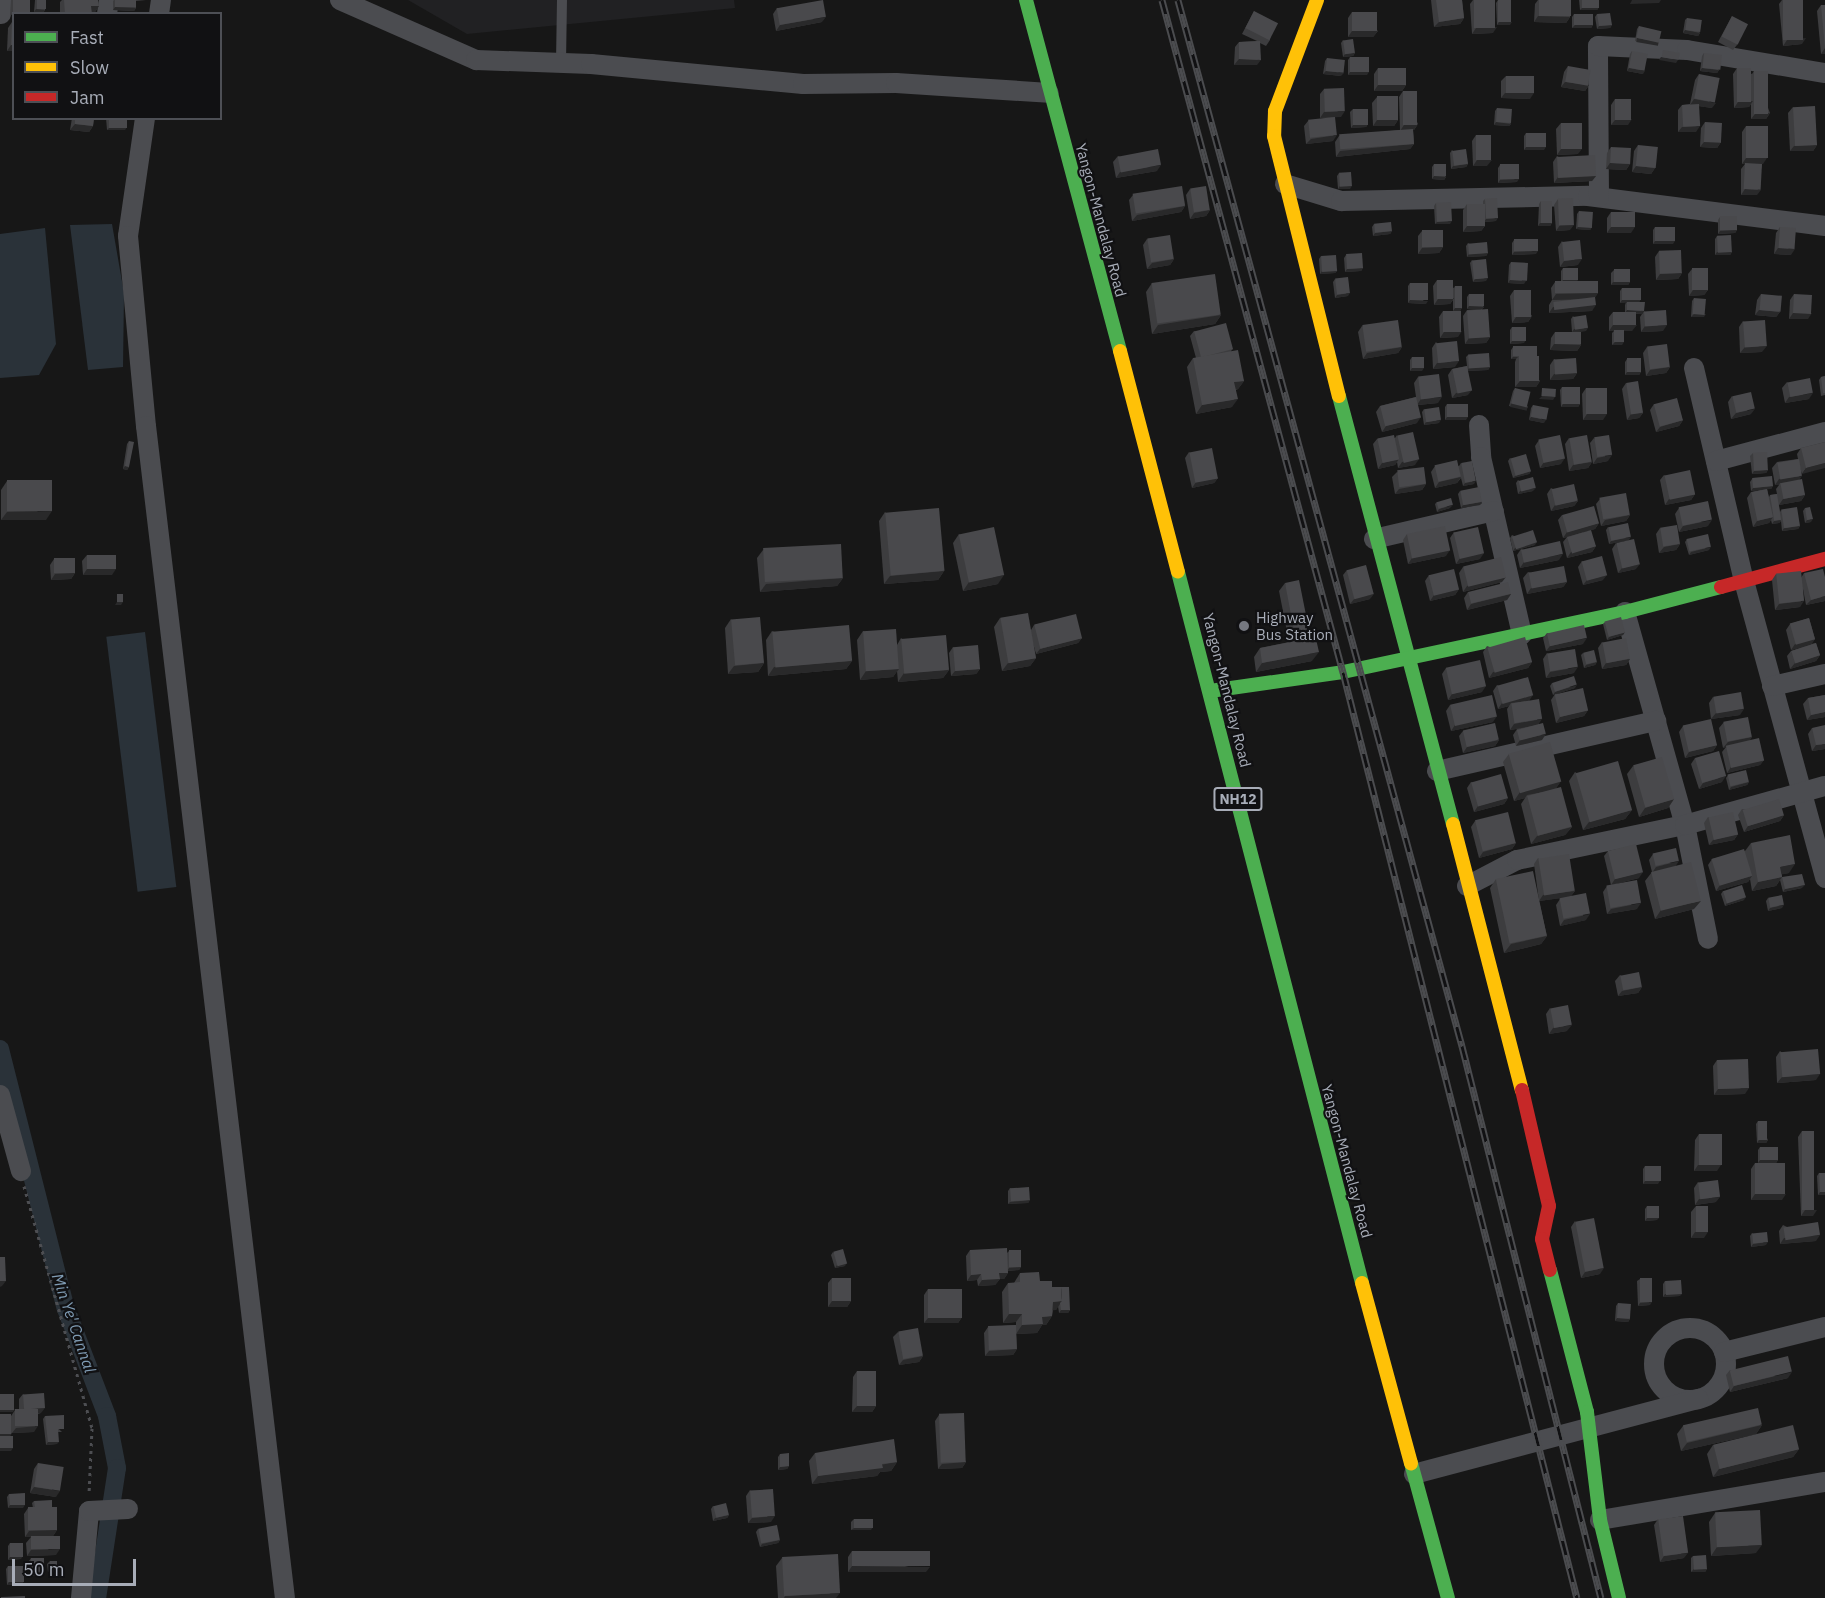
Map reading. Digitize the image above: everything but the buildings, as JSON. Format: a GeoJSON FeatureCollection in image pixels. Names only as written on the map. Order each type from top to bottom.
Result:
{"type":"FeatureCollection","features":[{"type":"Feature","properties":{"kind":"main road","name":"Yangon-Mandalay Road"},"geometry":{"type":"LineString","coordinates":[[1026,0],[1210,691],[1327,1155],[1448,1598]]}},
{"type":"Feature","properties":{"kind":"main road"},"geometry":{"type":"LineString","coordinates":[[1317,0],[1275,111],[1274,136],[1374,539],[1467,886],[1502,1004],[1549,1206],[1542,1239],[1587,1412],[1600,1520],[1619,1598]]}},
{"type":"Feature","properties":{"kind":"main road"},"geometry":{"type":"LineString","coordinates":[[1210,691],[1343,672],[1625,612],[1825,559]]}},
{"type":"Feature","properties":{"kind":"street"},"geometry":{"type":"LineString","coordinates":[[340,0],[476,60],[561,63],[802,84],[896,83],[1049,93]]}},
{"type":"Feature","properties":{"kind":"street"},"geometry":{"type":"LineString","coordinates":[[1599,197],[1598,46],[1687,50],[1825,74]]}},
{"type":"Feature","properties":{"kind":"street"},"geometry":{"type":"LineString","coordinates":[[145,120],[128,236],[146,426],[285,1598]]}},
{"type":"Feature","properties":{"kind":"street"},"geometry":{"type":"LineString","coordinates":[[1285,184],[1341,201],[1599,197],[1825,226]]}},
{"type":"Feature","properties":{"kind":"street"},"geometry":{"type":"LineString","coordinates":[[1694,369],[1744,581],[1825,878]]}},
{"type":"Feature","properties":{"kind":"street"},"geometry":{"type":"LineString","coordinates":[[1479,425],[1494,512],[1522,634]]}},
{"type":"Feature","properties":{"kind":"street"},"geometry":{"type":"LineString","coordinates":[[1716,462],[1825,432]]}},
{"type":"Feature","properties":{"kind":"street"},"geometry":{"type":"LineString","coordinates":[[1374,539],[1494,512]]}},
{"type":"Feature","properties":{"kind":"street"},"geometry":{"type":"LineString","coordinates":[[1625,612],[1685,825],[1708,939]]}},
{"type":"Feature","properties":{"kind":"street"},"geometry":{"type":"LineString","coordinates":[[1772,686],[1825,674]]}},
{"type":"Feature","properties":{"kind":"street"},"geometry":{"type":"LineString","coordinates":[[1437,771],[1656,721]]}},
{"type":"Feature","properties":{"kind":"street"},"geometry":{"type":"LineString","coordinates":[[1467,886],[1517,860],[1685,825],[1825,786]]}},
{"type":"Feature","properties":{"kind":"street"},"geometry":{"type":"LineString","coordinates":[[0,1095],[21,1171]]}},
{"type":"Feature","properties":{"kind":"street"},"geometry":{"type":"LineString","coordinates":[[1724,1352],[1825,1327]]}},
{"type":"Feature","properties":{"kind":"street"},"geometry":{"type":"LineString","coordinates":[[1414,1474],[1698,1399],[1717,1387],[1724,1377],[1724,1352],[1708,1333],[1696,1329],[1672,1332],[1656,1350],[1654,1372],[1666,1391],[1676,1397],[1698,1399]]}},
{"type":"Feature","properties":{"kind":"street"},"geometry":{"type":"LineString","coordinates":[[1600,1520],[1825,1482]]}},
{"type":"Feature","properties":{"kind":"street"},"geometry":{"type":"LineString","coordinates":[[81,1598],[89,1511],[128,1509]]}},
{"type":"Feature","properties":{"kind":"lane"},"geometry":{"type":"LineString","coordinates":[[561,63],[562,0]]}},
{"type":"Feature","properties":{"kind":"path"},"geometry":{"type":"LineString","coordinates":[[21,1171],[92,1428],[89,1511]]}},
{"type":"Feature","properties":{"kind":"shaded area"},"geometry":{"type":"Polygon","coordinates":[[[408,0],[734,0],[735,8],[467,34],[408,0]]]}},
{"type":"Feature","properties":{"kind":"shaded area"},"geometry":{"type":"Polygon","coordinates":[[[112,224],[124,293],[123,367],[88,370],[70,225],[112,224]]]}},
{"type":"Feature","properties":{"kind":"shaded area"},"geometry":{"type":"Polygon","coordinates":[[[45,228],[56,344],[39,375],[0,378],[0,234],[45,228]]]}},
{"type":"Feature","properties":{"kind":"shaded area"},"geometry":{"type":"Polygon","coordinates":[[[145,632],[176,887],[138,892],[106,637],[145,632]]]}},
{"type":"Feature","properties":{"kind":"waterway","name":"Min Ye' Cannal"},"geometry":{"type":"LineString","coordinates":[[0,1049],[66,1309],[107,1416],[117,1468],[97,1598]]}},
{"type":"Feature","properties":{"kind":"railway"},"geometry":{"type":"LineString","coordinates":[[1162,0],[1343,672],[1577,1598]]}},
{"type":"Feature","properties":{"kind":"railway"},"geometry":{"type":"LineString","coordinates":[[1178,0],[1462,1046],[1601,1598]]}},
{"type":"Feature","properties":{"kind":"traffic: fast"},"geometry":{"type":"LineString","coordinates":[[1026,0],[1120,351]]}},
{"type":"Feature","properties":{"kind":"traffic: fast"},"geometry":{"type":"LineString","coordinates":[[1339,396],[1453,824]]}},
{"type":"Feature","properties":{"kind":"traffic: fast"},"geometry":{"type":"LineString","coordinates":[[1178,572],[1362,1283]]}},
{"type":"Feature","properties":{"kind":"traffic: fast"},"geometry":{"type":"LineString","coordinates":[[1210,691],[1343,672],[1625,612],[1721,587]]}},
{"type":"Feature","properties":{"kind":"traffic: fast"},"geometry":{"type":"LineString","coordinates":[[1550,1270],[1587,1412],[1600,1520],[1619,1598]]}},
{"type":"Feature","properties":{"kind":"traffic: fast"},"geometry":{"type":"LineString","coordinates":[[1411,1463],[1448,1598]]}},
{"type":"Feature","properties":{"kind":"traffic: slow"},"geometry":{"type":"LineString","coordinates":[[1317,0],[1275,111],[1274,136],[1339,396]]}},
{"type":"Feature","properties":{"kind":"traffic: slow"},"geometry":{"type":"LineString","coordinates":[[1120,351],[1178,572]]}},
{"type":"Feature","properties":{"kind":"traffic: slow"},"geometry":{"type":"LineString","coordinates":[[1453,824],[1522,1090]]}},
{"type":"Feature","properties":{"kind":"traffic: slow"},"geometry":{"type":"LineString","coordinates":[[1362,1283],[1411,1463]]}},
{"type":"Feature","properties":{"kind":"traffic: jam"},"geometry":{"type":"LineString","coordinates":[[1721,587],[1825,559]]}},
{"type":"Feature","properties":{"kind":"traffic: jam"},"geometry":{"type":"LineString","coordinates":[[1522,1090],[1549,1206],[1542,1239],[1550,1270]]}},
{"type":"Feature","properties":{"kind":"place","name":"Highway Bus Station"},"geometry":{"type":"Point","coordinates":[1244,626]}}]}
